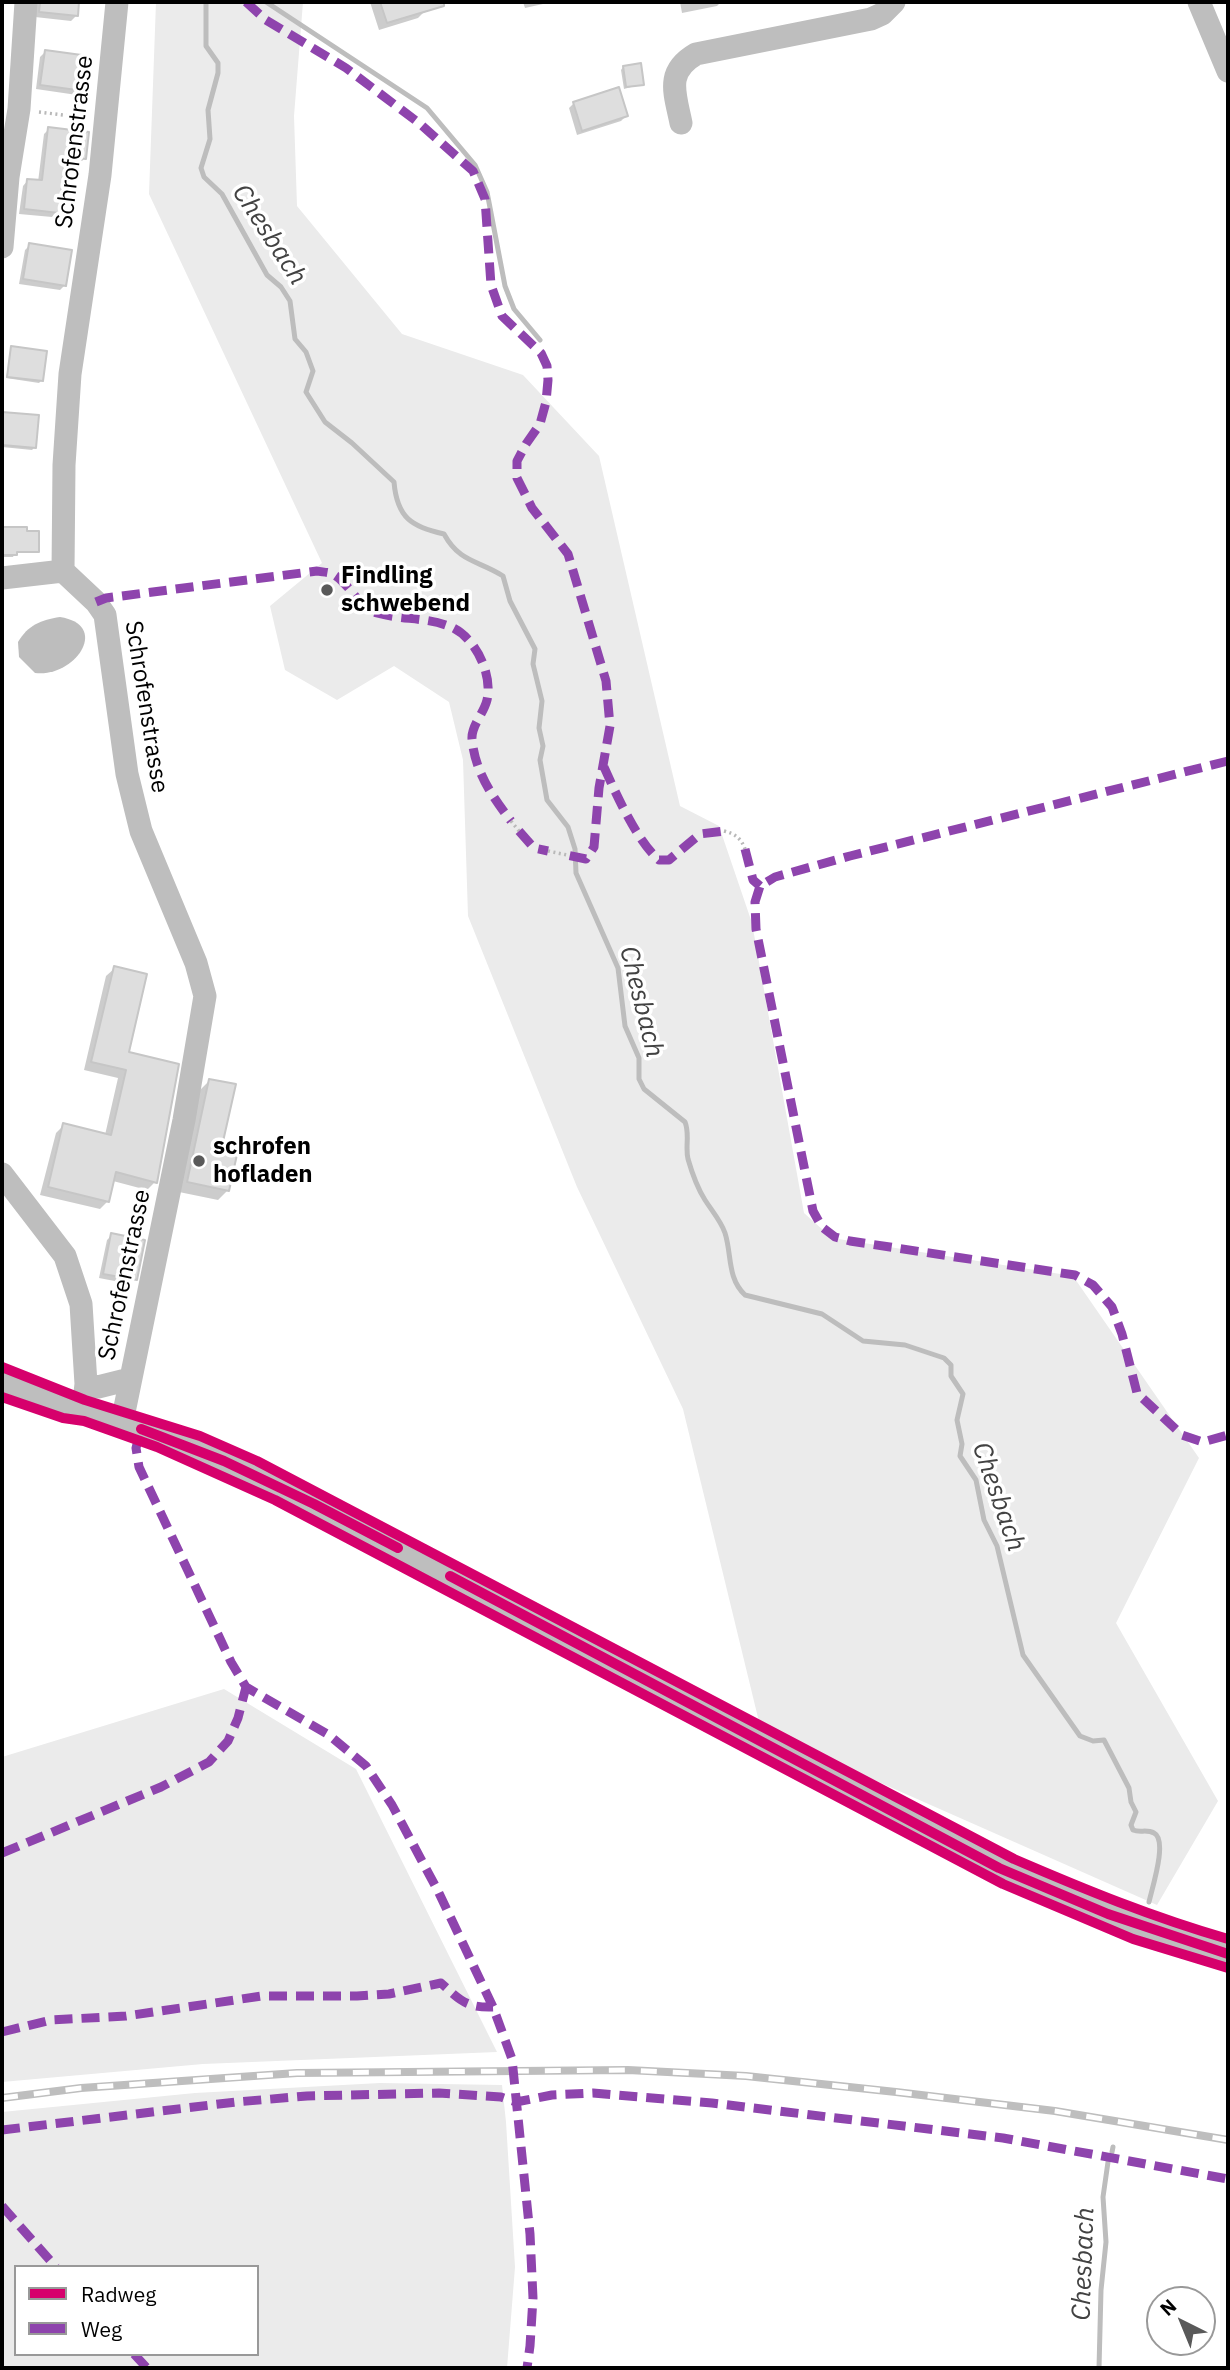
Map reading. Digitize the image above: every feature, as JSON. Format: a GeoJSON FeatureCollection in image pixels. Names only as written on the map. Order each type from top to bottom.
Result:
{"type":"FeatureCollection","features":[{"type":"Feature","properties":{"kind":"street"},"geometry":{"type":"LineString","coordinates":[[2,247],[5,176],[19,109],[26,2]]}},
{"type":"Feature","properties":{"kind":"street","name":"Schrofenstrasse"},"geometry":{"type":"LineString","coordinates":[[117,2],[100,175],[71,374],[64,465],[63,571],[106,615],[127,774],[138,819],[196,963],[205,996],[184,1120],[122,1422]]}},
{"type":"Feature","properties":{"kind":"street"},"geometry":{"type":"LineString","coordinates":[[681,123],[674,86],[675,74],[681,65],[696,54],[871,19],[882,14],[894,2]]}},
{"type":"Feature","properties":{"kind":"street"},"geometry":{"type":"LineString","coordinates":[[1199,2],[1228,71]]}},
{"type":"Feature","properties":{"kind":"street"},"geometry":{"type":"LineString","coordinates":[[2,578],[63,571]]}},
{"type":"Feature","properties":{"kind":"street"},"geometry":{"type":"LineString","coordinates":[[2,1174],[65,1256],[82,1304],[86,1384],[83,1409]]}},
{"type":"Feature","properties":{"kind":"street","name":"Schrofenstrasse"},"geometry":{"type":"LineString","coordinates":[[86,1384],[98,1387],[130,1380]]}},
{"type":"Feature","properties":{"kind":"street"},"geometry":{"type":"LineString","coordinates":[[2,1382],[122,1422],[224,1461],[314,1504],[999,1868],[1108,1914],[1228,1954]]}},
{"type":"Feature","properties":{"kind":"path"},"geometry":{"type":"LineString","coordinates":[[19,109],[106,121]]}},
{"type":"Feature","properties":{"kind":"path"},"geometry":{"type":"LineString","coordinates":[[511,821],[519,831]]}},
{"type":"Feature","properties":{"kind":"path"},"geometry":{"type":"LineString","coordinates":[[724,831],[735,834],[742,840],[745,849]]}},
{"type":"Feature","properties":{"kind":"path"},"geometry":{"type":"LineString","coordinates":[[548,851],[567,855]]}},
{"type":"Feature","properties":{"kind":"shaded area"},"geometry":{"type":"Polygon","coordinates":[[[156,2],[303,2],[294,116],[297,206],[402,334],[523,375],[599,456],[680,806],[719,826],[752,923],[804,1213],[832,1238],[1073,1276],[1199,1458],[1116,1623],[1218,1801],[1157,1905],[761,1730],[683,1409],[577,1187],[468,916],[463,760],[449,702],[394,666],[337,700],[285,670],[270,606],[322,563],[149,194],[156,2]]]}},
{"type":"Feature","properties":{"kind":"shaded area"},"geometry":{"type":"Polygon","coordinates":[[[60,617],[75,622],[83,630],[85,640],[82,650],[74,660],[63,667],[50,672],[35,673],[19,657],[18,642],[26,631],[36,624],[60,617]]]}},
{"type":"Feature","properties":{"kind":"shaded area"},"geometry":{"type":"Polygon","coordinates":[[[224,1689],[356,1769],[497,2052],[203,2064],[2,2082],[2,1757],[224,1689]]]}},
{"type":"Feature","properties":{"kind":"shaded area"},"geometry":{"type":"Polygon","coordinates":[[[380,2083],[502,2085],[515,2267],[507,2368],[2,2368],[2,2112],[195,2093],[380,2083]]]}},
{"type":"Feature","properties":{"kind":"building"},"geometry":{"type":"Polygon","coordinates":[[[40,2],[79,2],[78,16],[39,12],[40,2]]]}},
{"type":"Feature","properties":{"kind":"building"},"geometry":{"type":"Polygon","coordinates":[[[380,2],[444,2],[444,6],[387,23],[380,2]]]}},
{"type":"Feature","properties":{"kind":"building"},"geometry":{"type":"Polygon","coordinates":[[[45,50],[89,56],[84,91],[40,85],[45,50]]]}},
{"type":"Feature","properties":{"kind":"building"},"geometry":{"type":"Polygon","coordinates":[[[641,63],[644,85],[626,87],[623,66],[641,63]]]}},
{"type":"Feature","properties":{"kind":"building"},"geometry":{"type":"Polygon","coordinates":[[[619,87],[628,116],[582,131],[573,102],[619,87]]]}},
{"type":"Feature","properties":{"kind":"building"},"geometry":{"type":"Polygon","coordinates":[[[48,127],[89,132],[86,159],[65,157],[59,213],[24,209],[27,179],[42,180],[48,127]]]}},
{"type":"Feature","properties":{"kind":"building"},"geometry":{"type":"Polygon","coordinates":[[[29,243],[72,250],[66,286],[23,279],[29,243]]]}},
{"type":"Feature","properties":{"kind":"building"},"geometry":{"type":"Polygon","coordinates":[[[11,346],[47,351],[43,381],[7,377],[11,346]]]}},
{"type":"Feature","properties":{"kind":"building"},"geometry":{"type":"Polygon","coordinates":[[[2,412],[39,415],[36,448],[2,445],[2,412]]]}},
{"type":"Feature","properties":{"kind":"building"},"geometry":{"type":"Polygon","coordinates":[[[2,527],[27,527],[27,531],[39,531],[39,552],[2,555],[2,527]]]}},
{"type":"Feature","properties":{"kind":"building"},"geometry":{"type":"Polygon","coordinates":[[[114,966],[147,974],[129,1052],[179,1064],[157,1183],[116,1172],[109,1202],[48,1187],[63,1123],[111,1135],[126,1070],[91,1062],[114,966]]]}},
{"type":"Feature","properties":{"kind":"building"},"geometry":{"type":"Polygon","coordinates":[[[209,1079],[236,1084],[222,1146],[238,1150],[229,1191],[187,1182],[209,1079]]]}},
{"type":"Feature","properties":{"kind":"building"},"geometry":{"type":"Polygon","coordinates":[[[111,1233],[145,1240],[137,1280],[103,1274],[111,1233]]]}},
{"type":"Feature","properties":{"kind":"waterway","name":"Chesbach"},"geometry":{"type":"LineString","coordinates":[[206,2],[206,46],[218,63],[218,73],[208,110],[210,139],[201,168],[204,177],[222,194],[267,275],[281,287],[290,301],[295,339],[306,352],[313,371],[306,392],[325,422],[394,482],[399,504],[408,519],[423,528],[444,534],[463,556],[503,576],[510,601],[535,649],[533,664],[542,701],[539,728],[543,746],[540,760],[547,800],[568,827],[575,849],[576,873],[618,968],[625,1026],[639,1058],[639,1079],[644,1089],[685,1122],[687,1154],[695,1181],[723,1229],[735,1281],[745,1295],[822,1314],[863,1341],[905,1345],[944,1358],[951,1365],[951,1376],[963,1394],[957,1420],[962,1444],[960,1456],[976,1480],[984,1520],[997,1546],[1023,1655],[1080,1736],[1093,1741],[1104,1740],[1129,1788],[1136,1812],[1131,1825],[1133,1830],[1151,1832],[1158,1837],[1160,1845],[1156,1876],[1149,1902]]}},
{"type":"Feature","properties":{"kind":"waterway"},"geometry":{"type":"LineString","coordinates":[[266,2],[427,108],[475,165],[487,192],[505,286],[514,309],[540,340]]}},
{"type":"Feature","properties":{"kind":"waterway"},"geometry":{"type":"LineString","coordinates":[[1112,2152],[1113,2147]]}},
{"type":"Feature","properties":{"kind":"waterway","name":"Chesbach"},"geometry":{"type":"LineString","coordinates":[[1099,2368],[1101,2290],[1106,2242],[1103,2197],[1108,2162]]}},
{"type":"Feature","properties":{"kind":"railway"},"geometry":{"type":"LineString","coordinates":[[2,2098],[81,2088],[297,2073],[628,2070],[746,2076],[896,2092],[1055,2111],[1228,2140]]}},
{"type":"Feature","properties":{"kind":"marked path"},"geometry":{"type":"LineString","coordinates":[[246,2],[266,20],[346,68],[419,123],[473,171],[485,199],[491,285],[502,316],[541,353],[547,366],[546,402],[540,424],[517,461],[517,478],[532,508],[568,554],[606,681],[610,726],[599,788],[594,847],[586,859],[567,855]]}},
{"type":"Feature","properties":{"kind":"marked path"},"geometry":{"type":"LineString","coordinates":[[96,602],[106,598],[317,571],[339,578],[365,606],[377,613],[451,627],[468,639],[485,668],[487,700],[474,729],[474,751],[486,783],[511,821]]}},
{"type":"Feature","properties":{"kind":"marked path"},"geometry":{"type":"LineString","coordinates":[[1228,761],[775,877],[760,886],[755,902],[756,929],[813,1211],[822,1227],[835,1237],[850,1241],[1075,1275],[1093,1285],[1112,1307],[1137,1393],[1182,1435],[1203,1442],[1228,1435]]}},
{"type":"Feature","properties":{"kind":"marked path"},"geometry":{"type":"LineString","coordinates":[[604,767],[635,829],[659,860],[669,860],[700,834],[724,831]]}},
{"type":"Feature","properties":{"kind":"marked path"},"geometry":{"type":"LineString","coordinates":[[519,831],[534,848],[548,851]]}},
{"type":"Feature","properties":{"kind":"marked path"},"geometry":{"type":"LineString","coordinates":[[745,849],[753,880],[760,886]]}},
{"type":"Feature","properties":{"kind":"marked path"},"geometry":{"type":"LineString","coordinates":[[139,1436],[136,1448],[139,1467],[231,1662],[246,1687],[329,1735],[366,1766],[392,1805],[438,1891],[493,2007],[512,2059],[530,2234],[533,2298],[527,2368]]}},
{"type":"Feature","properties":{"kind":"marked path"},"geometry":{"type":"LineString","coordinates":[[2,1853],[161,1787],[209,1762],[228,1741],[238,1718],[246,1687]]}},
{"type":"Feature","properties":{"kind":"marked path"},"geometry":{"type":"LineString","coordinates":[[2,2032],[51,2020],[126,2016],[262,1996],[389,1994],[441,1983],[464,2002],[493,2007]]}},
{"type":"Feature","properties":{"kind":"marked path"},"geometry":{"type":"LineString","coordinates":[[2,2130],[307,2096],[439,2093],[501,2097],[516,2102],[552,2095],[593,2093],[712,2103],[1003,2138],[1228,2179]]}},
{"type":"Feature","properties":{"kind":"marked path"},"geometry":{"type":"LineString","coordinates":[[2,2206],[54,2265]]}},
{"type":"Feature","properties":{"kind":"marked path"},"geometry":{"type":"LineString","coordinates":[[136,2356],[147,2368]]}},
{"type":"Feature","properties":{"kind":"cycle path"},"geometry":{"type":"LineString","coordinates":[[2,1367],[85,1400],[200,1436],[257,1461],[1014,1859],[1173,1922],[1228,1939]]}},
{"type":"Feature","properties":{"kind":"cycle path"},"geometry":{"type":"LineString","coordinates":[[2,1397],[63,1418],[84,1421],[157,1447],[275,1500],[1003,1884],[1133,1939],[1228,1968]]}},
{"type":"Feature","properties":{"kind":"cycle path"},"geometry":{"type":"LineString","coordinates":[[141,1429],[224,1461],[398,1548]]}},
{"type":"Feature","properties":{"kind":"cycle path"},"geometry":{"type":"LineString","coordinates":[[450,1576],[999,1868],[1108,1914],[1228,1954]]}},
{"type":"Feature","properties":{"kind":"place","name":"Findling schwebend"},"geometry":{"type":"Point","coordinates":[327,590]}},
{"type":"Feature","properties":{"kind":"place","name":"schrofen hofladen"},"geometry":{"type":"Point","coordinates":[199,1161]}}]}
